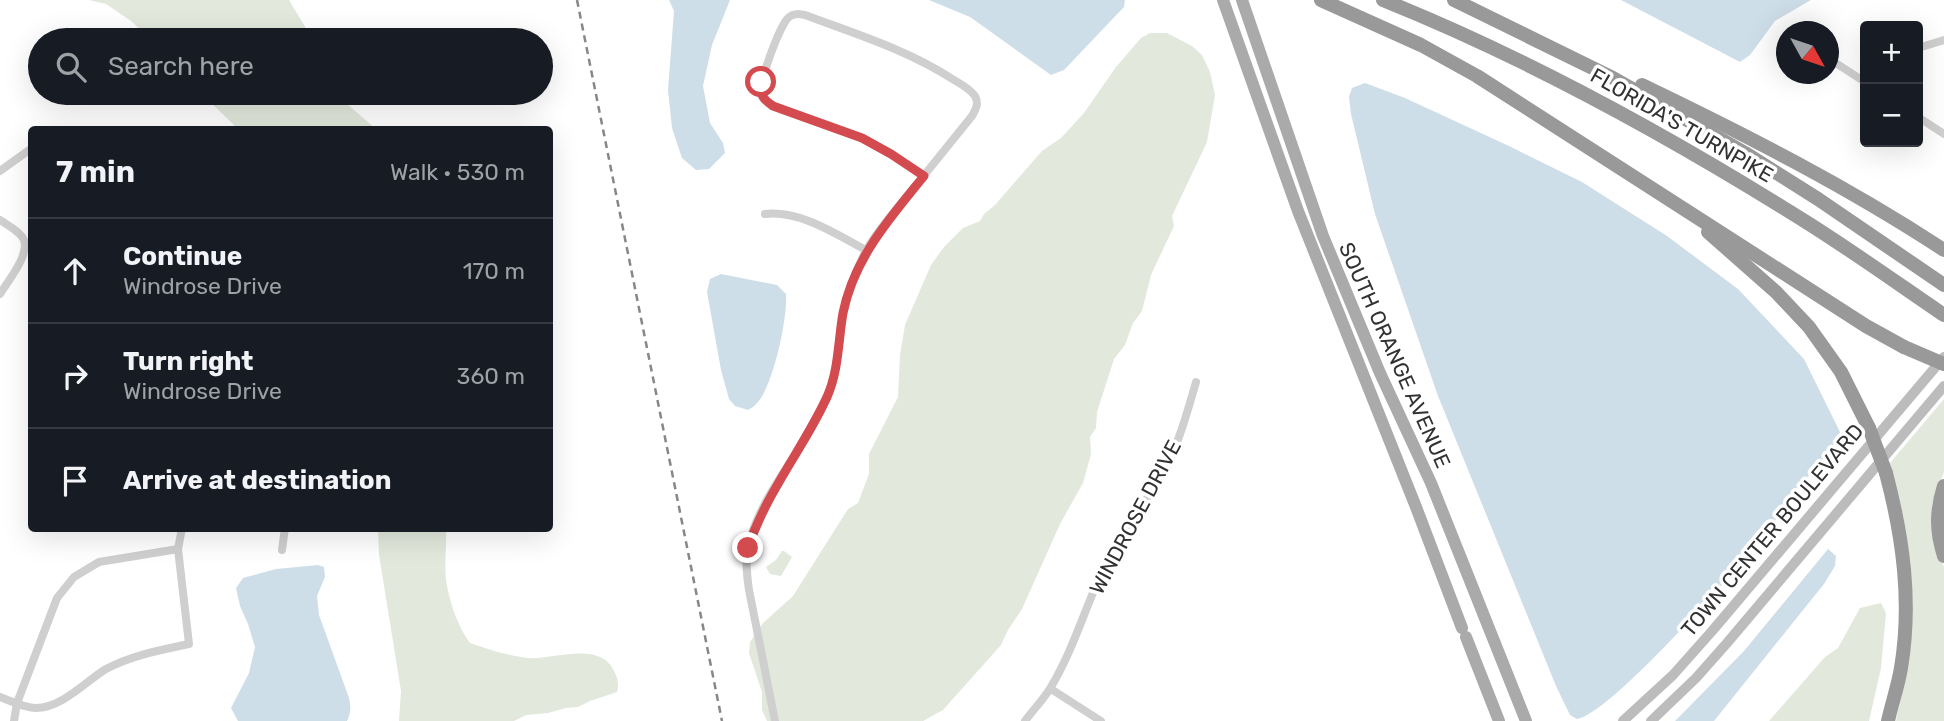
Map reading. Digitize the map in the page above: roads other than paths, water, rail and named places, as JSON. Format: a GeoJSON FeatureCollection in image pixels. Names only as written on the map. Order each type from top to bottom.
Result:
{"type":"FeatureCollection","features":[{"type":"Feature","properties":{"kind":"highway"},"geometry":{"type":"LineString","coordinates":[[1321,0],[1420,45],[1477,76],[1866,326],[1904,347],[1944,364]]}},
{"type":"Feature","properties":{"kind":"highway","name":"FLORIDA'S TURNPIKE"},"geometry":{"type":"LineString","coordinates":[[1383,0],[1533,67],[1664,136],[1805,222],[1944,315]]}},
{"type":"Feature","properties":{"kind":"highway"},"geometry":{"type":"LineString","coordinates":[[1457,1],[1622,75],[1726,126],[1817,173],[1944,250]]}},
{"type":"Feature","properties":{"kind":"highway","name":"FLORIDA'S TURNPIKE"},"geometry":{"type":"LineString","coordinates":[[1457,1],[1613,78],[1745,153],[1944,285]]}},
{"type":"Feature","properties":{"kind":"highway"},"geometry":{"type":"LineString","coordinates":[[1640,180],[1686,213],[1776,292],[1809,327],[1841,372],[1869,428],[1886,473],[1897,514],[1905,571],[1901,668],[1888,721]]}},
{"type":"Feature","properties":{"kind":"highway"},"geometry":{"type":"LineString","coordinates":[[1944,486],[1937,522],[1944,556]]}},
{"type":"Feature","properties":{"kind":"main road","name":"SOUTH ORANGE AVENUE"},"geometry":{"type":"LineString","coordinates":[[1223,0],[1298,211],[1499,721]]}},
{"type":"Feature","properties":{"kind":"main road","name":"SOUTH ORANGE AVENUE"},"geometry":{"type":"LineString","coordinates":[[1242,0],[1323,236],[1380,373],[1431,483],[1526,721]]}},
{"type":"Feature","properties":{"kind":"main road","name":"TOWN CENTER BOULEVARD"},"geometry":{"type":"LineString","coordinates":[[1623,721],[1673,675],[1705,639],[1944,357]]}},
{"type":"Feature","properties":{"kind":"main road","name":"TOWN CENTER BOULEVARD"},"geometry":{"type":"LineString","coordinates":[[1651,721],[1696,678],[1727,643],[1944,386]]}},
{"type":"Feature","properties":{"kind":"street"},"geometry":{"type":"LineString","coordinates":[[775,721],[746,568],[755,524],[813,426],[828,393],[837,362],[849,291],[866,250],[972,116],[978,106],[976,97],[968,89],[932,65],[805,15],[794,14],[787,18],[761,82],[760,93],[765,100],[773,106],[862,138],[924,176]]}},
{"type":"Feature","properties":{"kind":"street"},"geometry":{"type":"LineString","coordinates":[[1923,46],[1944,40]]}},
{"type":"Feature","properties":{"kind":"street"},"geometry":{"type":"LineString","coordinates":[[1839,65],[1860,79]]}},
{"type":"Feature","properties":{"kind":"street"},"geometry":{"type":"LineString","coordinates":[[1923,120],[1944,134]]}},
{"type":"Feature","properties":{"kind":"street"},"geometry":{"type":"LineString","coordinates":[[0,171],[28,151]]}},
{"type":"Feature","properties":{"kind":"street"},"geometry":{"type":"LineString","coordinates":[[765,214],[789,215],[814,224],[866,250]]}},
{"type":"Feature","properties":{"kind":"street"},"geometry":{"type":"LineString","coordinates":[[0,220],[23,238],[26,247],[23,257],[0,294]]}},
{"type":"Feature","properties":{"kind":"street","name":"WINDROSE DRIVE"},"geometry":{"type":"LineString","coordinates":[[1025,721],[1051,689],[1071,648],[1096,582],[1118,540],[1167,464],[1183,426],[1196,383]]}},
{"type":"Feature","properties":{"kind":"street"},"geometry":{"type":"LineString","coordinates":[[0,697],[36,708],[51,705],[82,688],[106,670],[145,653],[189,644],[178,549],[181,532]]}},
{"type":"Feature","properties":{"kind":"street"},"geometry":{"type":"LineString","coordinates":[[282,550],[284,532]]}},
{"type":"Feature","properties":{"kind":"street"},"geometry":{"type":"LineString","coordinates":[[14,721],[17,703],[57,598],[74,577],[99,562],[178,549]]}},
{"type":"Feature","properties":{"kind":"street"},"geometry":{"type":"LineString","coordinates":[[1051,689],[1101,721]]}},
{"type":"Feature","properties":{"kind":"railway"},"geometry":{"type":"LineString","coordinates":[[577,0],[722,721]]}}]}
